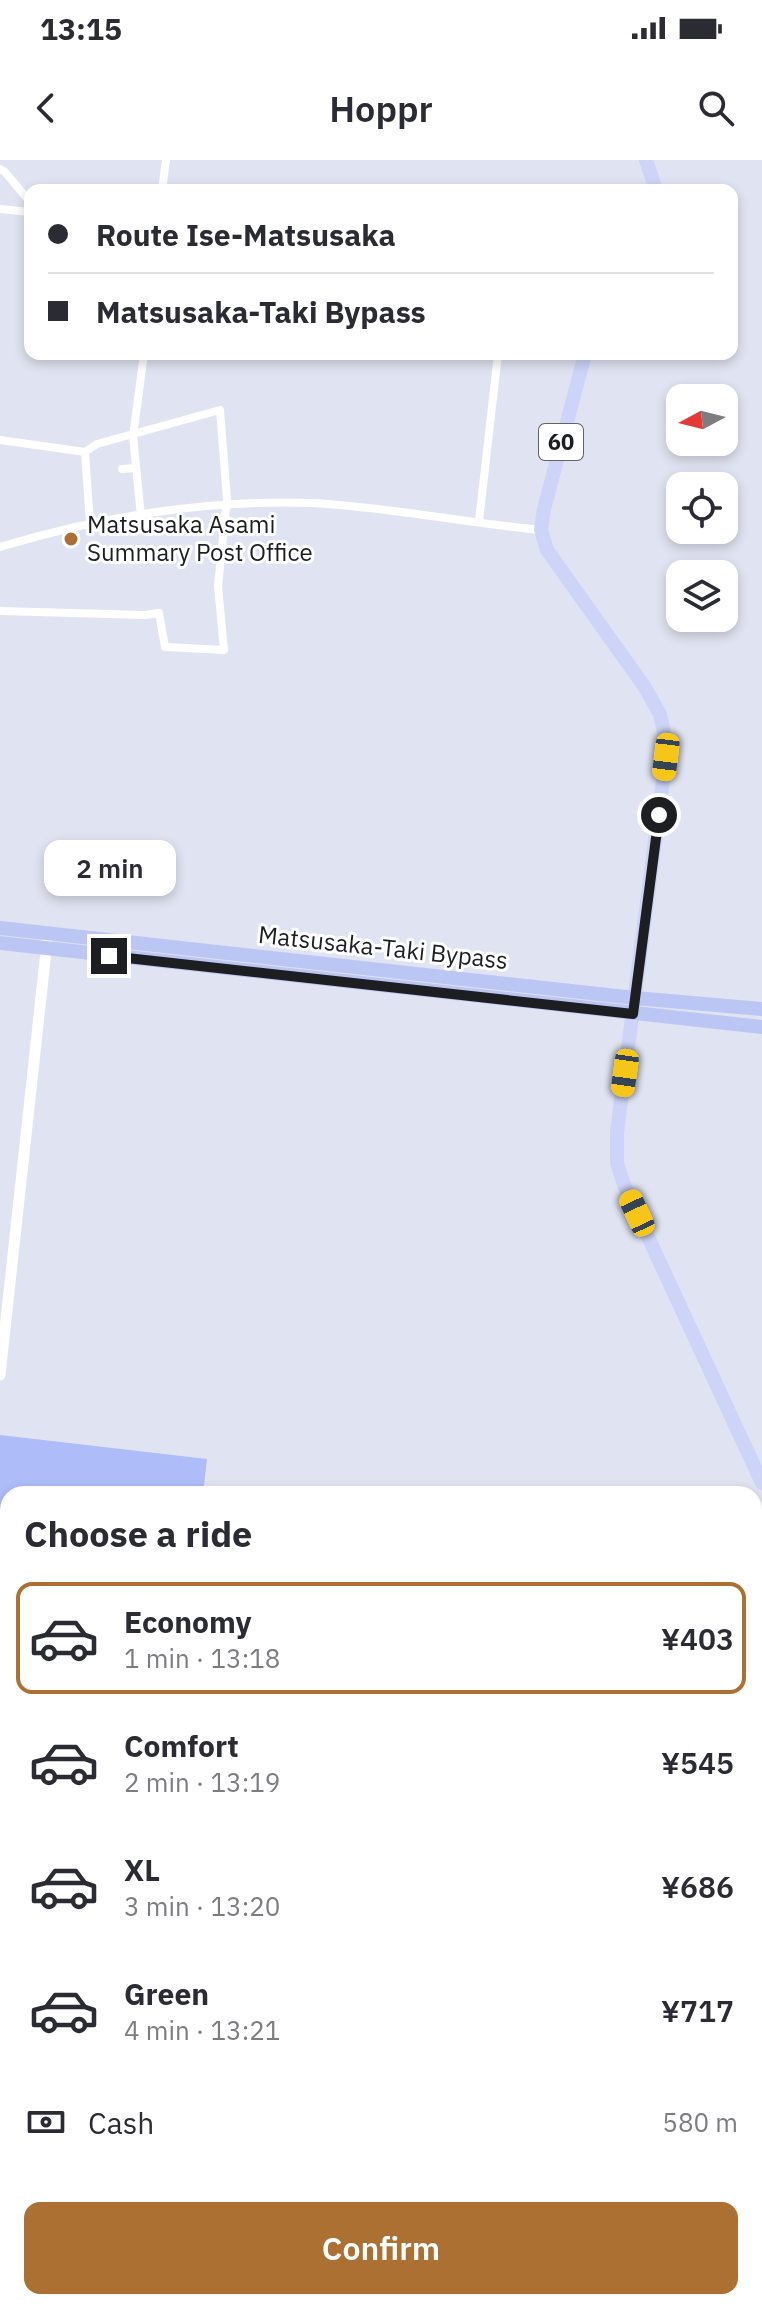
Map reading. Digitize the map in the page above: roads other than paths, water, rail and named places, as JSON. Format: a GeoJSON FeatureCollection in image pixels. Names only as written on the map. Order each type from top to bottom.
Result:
{"type":"FeatureCollection","features":[{"type":"Feature","properties":{"kind":"highway","name":"Matsusaka-Taki Bypass"},"geometry":{"type":"LineString","coordinates":[[0,928],[635,998],[762,1009]]}},
{"type":"Feature","properties":{"kind":"highway","name":"Matsusaka-Taki Bypass"},"geometry":{"type":"LineString","coordinates":[[0,943],[762,1027]]}},
{"type":"Feature","properties":{"kind":"main road"},"geometry":{"type":"LineString","coordinates":[[646,160],[654,184]]}},
{"type":"Feature","properties":{"kind":"main road","name":"60"},"geometry":{"type":"LineString","coordinates":[[541,530],[583,360]]}},
{"type":"Feature","properties":{"kind":"main road"},"geometry":{"type":"LineString","coordinates":[[541,530],[547,550],[644,686],[660,714],[665,737],[665,769],[616,1155],[619,1171],[762,1483]]}},
{"type":"Feature","properties":{"kind":"street"},"geometry":{"type":"LineString","coordinates":[[163,184],[166,160]]}},
{"type":"Feature","properties":{"kind":"street"},"geometry":{"type":"LineString","coordinates":[[0,169],[24,195]]}},
{"type":"Feature","properties":{"kind":"street"},"geometry":{"type":"LineString","coordinates":[[0,209],[24,211]]}},
{"type":"Feature","properties":{"kind":"street"},"geometry":{"type":"LineString","coordinates":[[141,516],[133,436],[143,360]]}},
{"type":"Feature","properties":{"kind":"street"},"geometry":{"type":"LineString","coordinates":[[479,521],[497,360]]}},
{"type":"Feature","properties":{"kind":"street"},"geometry":{"type":"LineString","coordinates":[[0,440],[85,452],[97,444],[220,410],[227,499],[218,586],[224,650],[165,647],[159,613],[0,611]]}},
{"type":"Feature","properties":{"kind":"street"},"geometry":{"type":"LineString","coordinates":[[85,452],[90,524]]}},
{"type":"Feature","properties":{"kind":"street"},"geometry":{"type":"LineString","coordinates":[[122,469],[136,468]]}},
{"type":"Feature","properties":{"kind":"street"},"geometry":{"type":"LineString","coordinates":[[0,547],[90,524],[224,505],[310,503],[541,530]]}},
{"type":"Feature","properties":{"kind":"street"},"geometry":{"type":"LineString","coordinates":[[0,1375],[33,1104],[48,949],[45,933]]}},
{"type":"Feature","properties":{"kind":"place","name":"Matsusaka Asami Summary Post Office"},"geometry":{"type":"Point","coordinates":[71,539]}}]}
